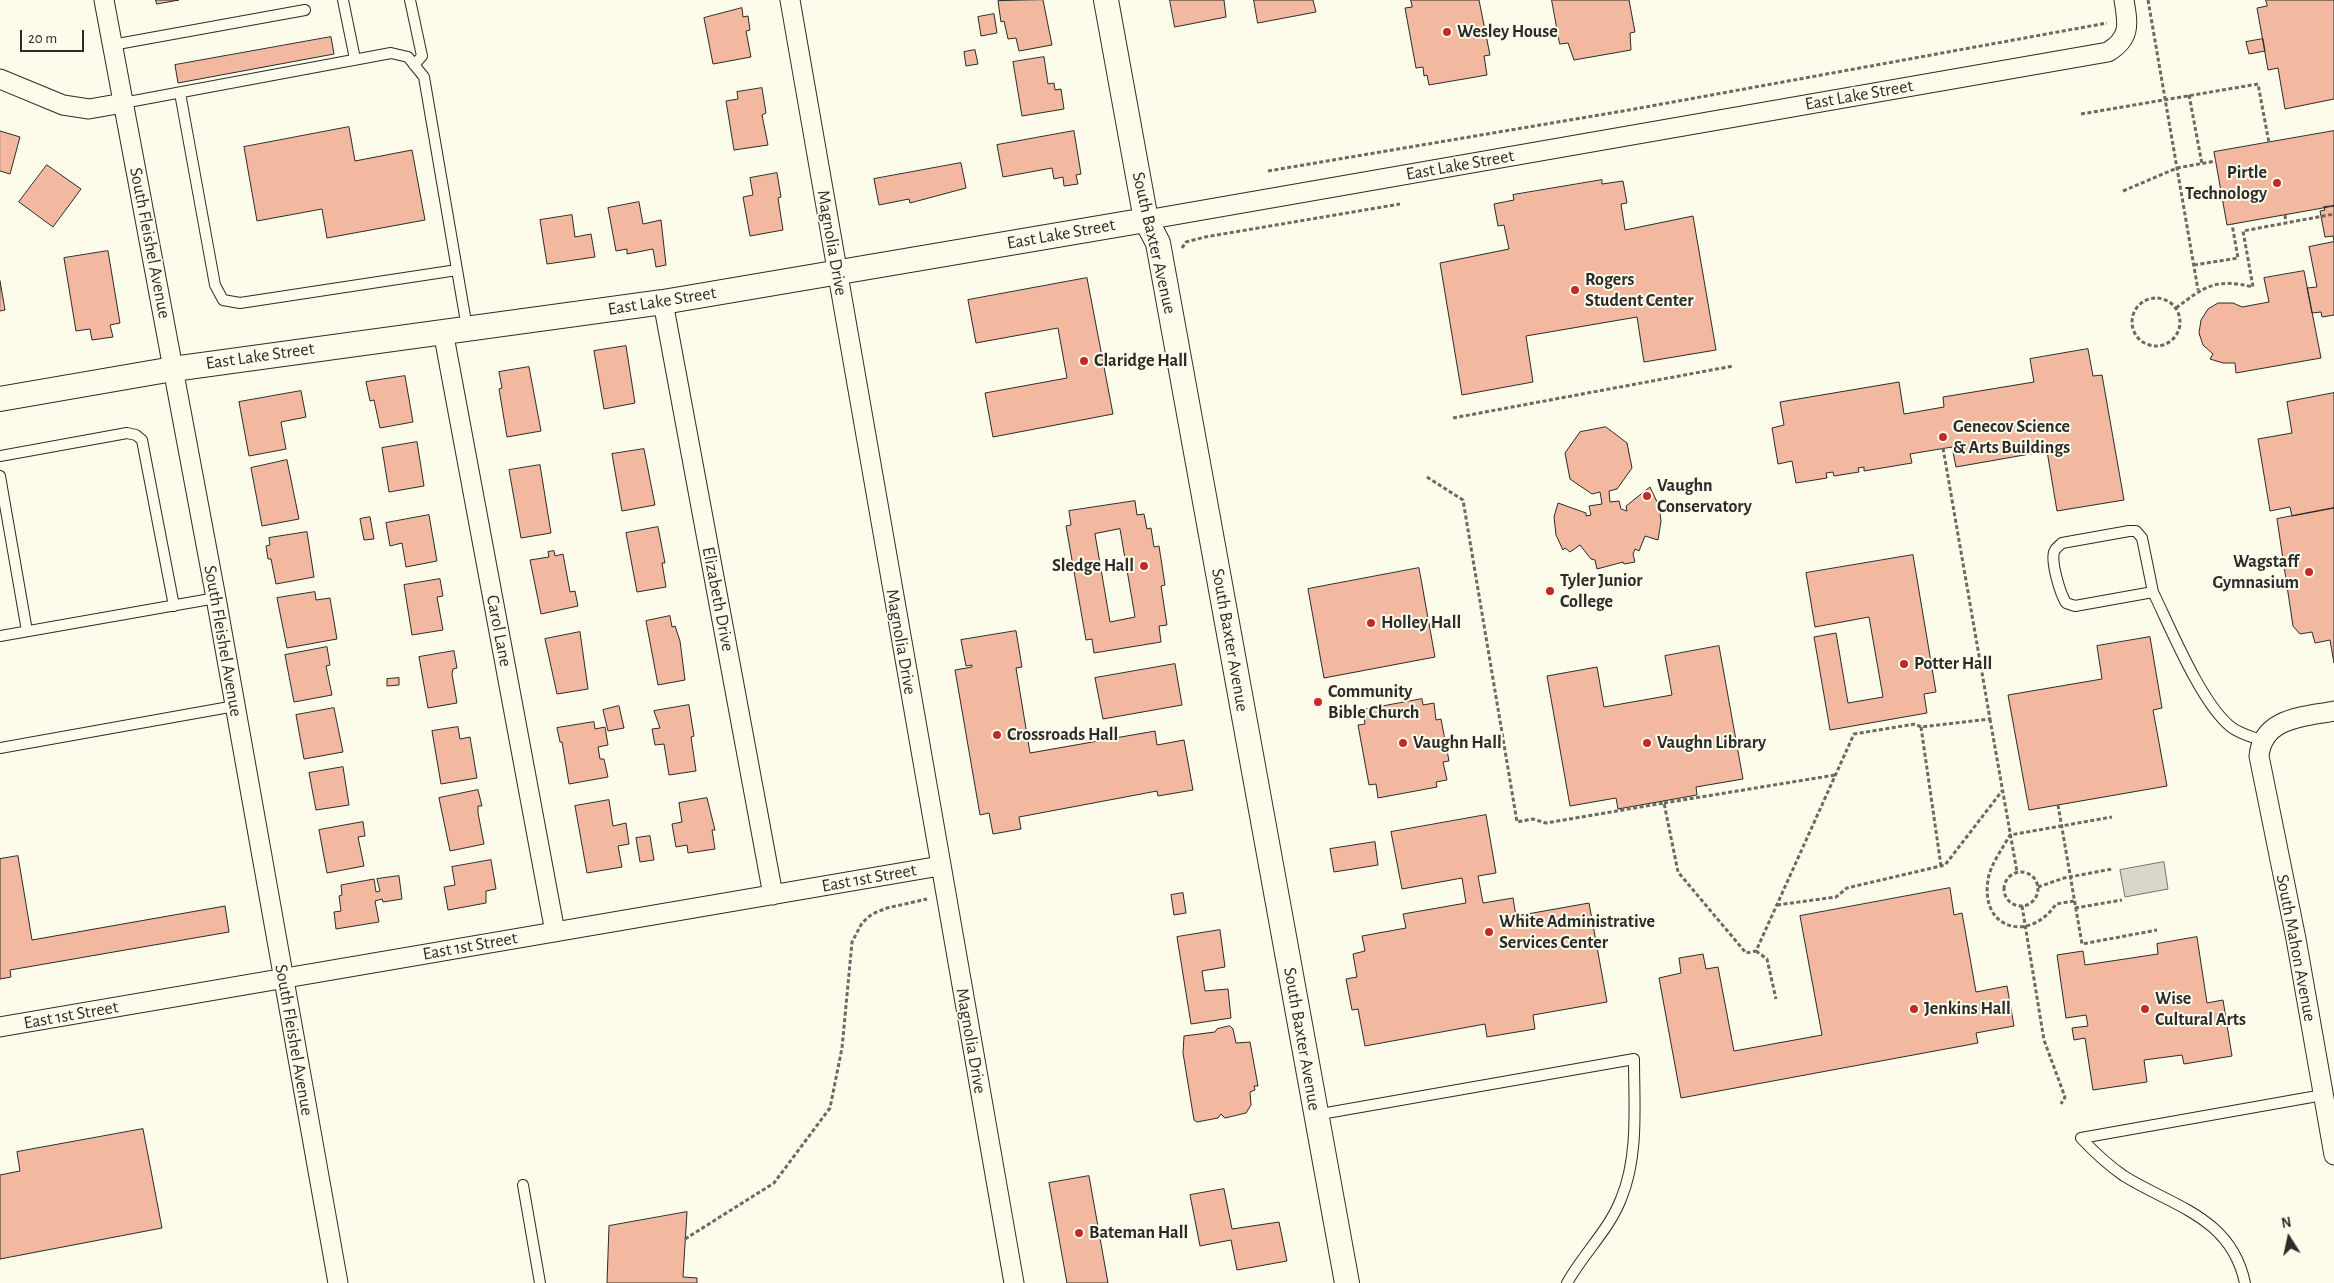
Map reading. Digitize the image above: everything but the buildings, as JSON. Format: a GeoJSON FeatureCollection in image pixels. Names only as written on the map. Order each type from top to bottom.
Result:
{"type":"FeatureCollection","features":[{"type":"Feature","properties":{"kind":"street","name":"South Fleishel Avenue"},"geometry":{"type":"LineString","coordinates":[[104,0],[216,598],[338,1283]]}},
{"type":"Feature","properties":{"kind":"street","name":"Magnolia Drive"},"geometry":{"type":"LineString","coordinates":[[790,0],[1014,1283]]}},
{"type":"Feature","properties":{"kind":"street","name":"South Baxter Avenue"},"geometry":{"type":"LineString","coordinates":[[1106,0],[1146,220],[1158,242],[1347,1283]]}},
{"type":"Feature","properties":{"kind":"street","name":"East Lake Street"},"geometry":{"type":"LineString","coordinates":[[0,399],[173,368],[663,302],[2063,61],[2108,52],[2118,46],[2125,34],[2126,9]]}},
{"type":"Feature","properties":{"kind":"street"},"geometry":{"type":"LineString","coordinates":[[0,78],[50,101],[70,106],[89,109],[123,103]]}},
{"type":"Feature","properties":{"kind":"street","name":"Elizabeth Drive"},"geometry":{"type":"LineString","coordinates":[[663,302],[773,895]]}},
{"type":"Feature","properties":{"kind":"street","name":"Carol Lane"},"geometry":{"type":"LineString","coordinates":[[443,331],[555,932]]}},
{"type":"Feature","properties":{"kind":"street"},"geometry":{"type":"LineString","coordinates":[[2263,741],[2270,731],[2281,722],[2334,712]]}},
{"type":"Feature","properties":{"kind":"street","name":"South Mahon Avenue"},"geometry":{"type":"LineString","coordinates":[[2263,741],[2260,748],[2260,763],[2296,938],[2334,1155]]}},
{"type":"Feature","properties":{"kind":"street","name":"East 1st Street"},"geometry":{"type":"LineString","coordinates":[[0,1027],[940,866]]}},
{"type":"Feature","properties":{"kind":"lane"},"geometry":{"type":"LineString","coordinates":[[343,0],[354,59]]}},
{"type":"Feature","properties":{"kind":"lane"},"geometry":{"type":"LineString","coordinates":[[410,0],[422,56],[414,65]]}},
{"type":"Feature","properties":{"kind":"lane"},"geometry":{"type":"LineString","coordinates":[[112,44],[305,10]]}},
{"type":"Feature","properties":{"kind":"lane"},"geometry":{"type":"LineString","coordinates":[[123,103],[391,53],[408,57],[424,77],[467,328]]}},
{"type":"Feature","properties":{"kind":"lane"},"geometry":{"type":"LineString","coordinates":[[180,93],[215,284],[223,300],[240,303],[457,270]]}},
{"type":"Feature","properties":{"kind":"lane"},"geometry":{"type":"LineString","coordinates":[[0,456],[127,433],[136,435],[142,440],[174,606]]}},
{"type":"Feature","properties":{"kind":"lane"},"geometry":{"type":"LineString","coordinates":[[0,476],[27,631]]}},
{"type":"Feature","properties":{"kind":"lane"},"geometry":{"type":"LineString","coordinates":[[2153,592],[2075,606],[2066,603],[2060,594],[2053,555],[2056,548],[2062,543],[2129,530],[2136,531],[2142,538],[2153,592],[2216,714],[2233,729],[2263,741]]}},
{"type":"Feature","properties":{"kind":"lane"},"geometry":{"type":"LineString","coordinates":[[0,636],[216,598]]}},
{"type":"Feature","properties":{"kind":"lane"},"geometry":{"type":"LineString","coordinates":[[0,748],[235,706]]}},
{"type":"Feature","properties":{"kind":"lane"},"geometry":{"type":"LineString","coordinates":[[1315,1115],[1634,1059],[1634,1131],[1630,1160],[1621,1199],[1567,1283]]}},
{"type":"Feature","properties":{"kind":"lane"},"geometry":{"type":"LineString","coordinates":[[2245,1283],[2238,1259],[2218,1231],[2191,1212],[2115,1169],[2081,1138],[2323,1095]]}},
{"type":"Feature","properties":{"kind":"lane"},"geometry":{"type":"LineString","coordinates":[[523,1185],[540,1283]]}},
{"type":"Feature","properties":{"kind":"path"},"geometry":{"type":"LineString","coordinates":[[2148,0],[2198,290]]}},
{"type":"Feature","properties":{"kind":"path"},"geometry":{"type":"LineString","coordinates":[[1268,171],[1629,110],[2088,27],[2126,9]]}},
{"type":"Feature","properties":{"kind":"path"},"geometry":{"type":"LineString","coordinates":[[2081,114],[2258,84],[2269,143]]}},
{"type":"Feature","properties":{"kind":"path"},"geometry":{"type":"LineString","coordinates":[[2189,95],[2202,164]]}},
{"type":"Feature","properties":{"kind":"path"},"geometry":{"type":"LineString","coordinates":[[2123,191],[2177,168],[2216,161]]}},
{"type":"Feature","properties":{"kind":"path"},"geometry":{"type":"LineString","coordinates":[[1181,254],[1186,242],[1206,237],[1400,204]]}},
{"type":"Feature","properties":{"kind":"path"},"geometry":{"type":"LineString","coordinates":[[2176,308],[2198,290],[2217,283],[2235,283],[2252,287],[2243,231],[2334,214]]}},
{"type":"Feature","properties":{"kind":"path"},"geometry":{"type":"LineString","coordinates":[[2285,215],[2286,223]]}},
{"type":"Feature","properties":{"kind":"path"},"geometry":{"type":"LineString","coordinates":[[2194,265],[2238,258],[2232,224]]}},
{"type":"Feature","properties":{"kind":"path"},"geometry":{"type":"LineString","coordinates":[[2149,298],[2164,299],[2176,308],[2181,322],[2179,330],[2170,342],[2156,346],[2142,341],[2136,336],[2132,322],[2137,307],[2142,302],[2149,298]]}},
{"type":"Feature","properties":{"kind":"path"},"geometry":{"type":"LineString","coordinates":[[1452,418],[1733,366]]}},
{"type":"Feature","properties":{"kind":"path"},"geometry":{"type":"LineString","coordinates":[[1943,448],[2002,791],[2018,872]]}},
{"type":"Feature","properties":{"kind":"path"},"geometry":{"type":"LineString","coordinates":[[1427,477],[1463,500],[1517,822],[1533,819],[1546,823],[1835,775]]}},
{"type":"Feature","properties":{"kind":"path"},"geometry":{"type":"LineString","coordinates":[[1756,951],[1854,734],[1915,724],[1922,727],[1990,719]]}},
{"type":"Feature","properties":{"kind":"path"},"geometry":{"type":"LineString","coordinates":[[1922,727],[1941,866]]}},
{"type":"Feature","properties":{"kind":"path"},"geometry":{"type":"LineString","coordinates":[[1777,905],[1836,896],[1847,888],[1945,865],[2002,791]]}},
{"type":"Feature","properties":{"kind":"path"},"geometry":{"type":"LineString","coordinates":[[1664,803],[1678,872],[1746,953],[1756,951],[1767,959],[1776,998]]}},
{"type":"Feature","properties":{"kind":"path"},"geometry":{"type":"LineString","coordinates":[[2058,805],[2082,944],[2157,930]]}},
{"type":"Feature","properties":{"kind":"path"},"geometry":{"type":"LineString","coordinates":[[2010,835],[2112,817]]}},
{"type":"Feature","properties":{"kind":"path"},"geometry":{"type":"LineString","coordinates":[[2010,835],[1988,878],[1988,904],[2000,921],[2017,928],[2026,926],[2040,921],[2056,904],[2074,901]]}},
{"type":"Feature","properties":{"kind":"path"},"geometry":{"type":"LineString","coordinates":[[2038,887],[2070,877],[2112,869]]}},
{"type":"Feature","properties":{"kind":"path"},"geometry":{"type":"LineString","coordinates":[[2018,872],[2028,874],[2038,887],[2036,897],[2028,905],[2012,904],[2004,892],[2008,877],[2018,872]]}},
{"type":"Feature","properties":{"kind":"path"},"geometry":{"type":"LineString","coordinates":[[686,1239],[774,1184],[830,1108],[842,1048],[852,942],[862,922],[872,914],[887,908],[945,896]]}},
{"type":"Feature","properties":{"kind":"path"},"geometry":{"type":"LineString","coordinates":[[2075,908],[2122,900]]}},
{"type":"Feature","properties":{"kind":"path"},"geometry":{"type":"LineString","coordinates":[[2022,906],[2044,1040],[2065,1097],[2061,1104]]}},
{"type":"Feature","properties":{"kind":"shaded area"},"geometry":{"type":"Polygon","coordinates":[[[2164,862],[2168,889],[2125,897],[2120,870],[2164,862]]]}},
{"type":"Feature","properties":{"kind":"place","name":"Wesley House"},"geometry":{"type":"Point","coordinates":[1447,32]}},
{"type":"Feature","properties":{"kind":"place","name":"Pirtle Technology"},"geometry":{"type":"Point","coordinates":[2277,183]}},
{"type":"Feature","properties":{"kind":"place","name":"Rogers Student Center"},"geometry":{"type":"Point","coordinates":[1575,290]}},
{"type":"Feature","properties":{"kind":"place","name":"Claridge Hall"},"geometry":{"type":"Point","coordinates":[1084,361]}},
{"type":"Feature","properties":{"kind":"place","name":"Genecov Science & Arts Buildings"},"geometry":{"type":"Point","coordinates":[1943,437]}},
{"type":"Feature","properties":{"kind":"place","name":"Vaughn Conservatory"},"geometry":{"type":"Point","coordinates":[1647,496]}},
{"type":"Feature","properties":{"kind":"place","name":"Sledge Hall"},"geometry":{"type":"Point","coordinates":[1144,566]}},
{"type":"Feature","properties":{"kind":"place","name":"Wagstaff Gymnasium"},"geometry":{"type":"Point","coordinates":[2309,572]}},
{"type":"Feature","properties":{"kind":"place","name":"Tyler Junior College"},"geometry":{"type":"Point","coordinates":[1550,591]}},
{"type":"Feature","properties":{"kind":"place","name":"Holley Hall"},"geometry":{"type":"Point","coordinates":[1371,623]}},
{"type":"Feature","properties":{"kind":"place","name":"Potter Hall"},"geometry":{"type":"Point","coordinates":[1904,664]}},
{"type":"Feature","properties":{"kind":"place","name":"Community Bible Church"},"geometry":{"type":"Point","coordinates":[1318,702]}},
{"type":"Feature","properties":{"kind":"place","name":"Crossroads Hall"},"geometry":{"type":"Point","coordinates":[997,735]}},
{"type":"Feature","properties":{"kind":"place","name":"Vaughn Hall"},"geometry":{"type":"Point","coordinates":[1403,743]}},
{"type":"Feature","properties":{"kind":"place","name":"Vaughn Library"},"geometry":{"type":"Point","coordinates":[1647,743]}},
{"type":"Feature","properties":{"kind":"place","name":"White Administrative Services Center"},"geometry":{"type":"Point","coordinates":[1489,932]}},
{"type":"Feature","properties":{"kind":"place","name":"Jenkins Hall"},"geometry":{"type":"Point","coordinates":[1914,1009]}},
{"type":"Feature","properties":{"kind":"place","name":"Wise Cultural Arts"},"geometry":{"type":"Point","coordinates":[2145,1009]}},
{"type":"Feature","properties":{"kind":"place","name":"Bateman Hall"},"geometry":{"type":"Point","coordinates":[1079,1233]}}]}
